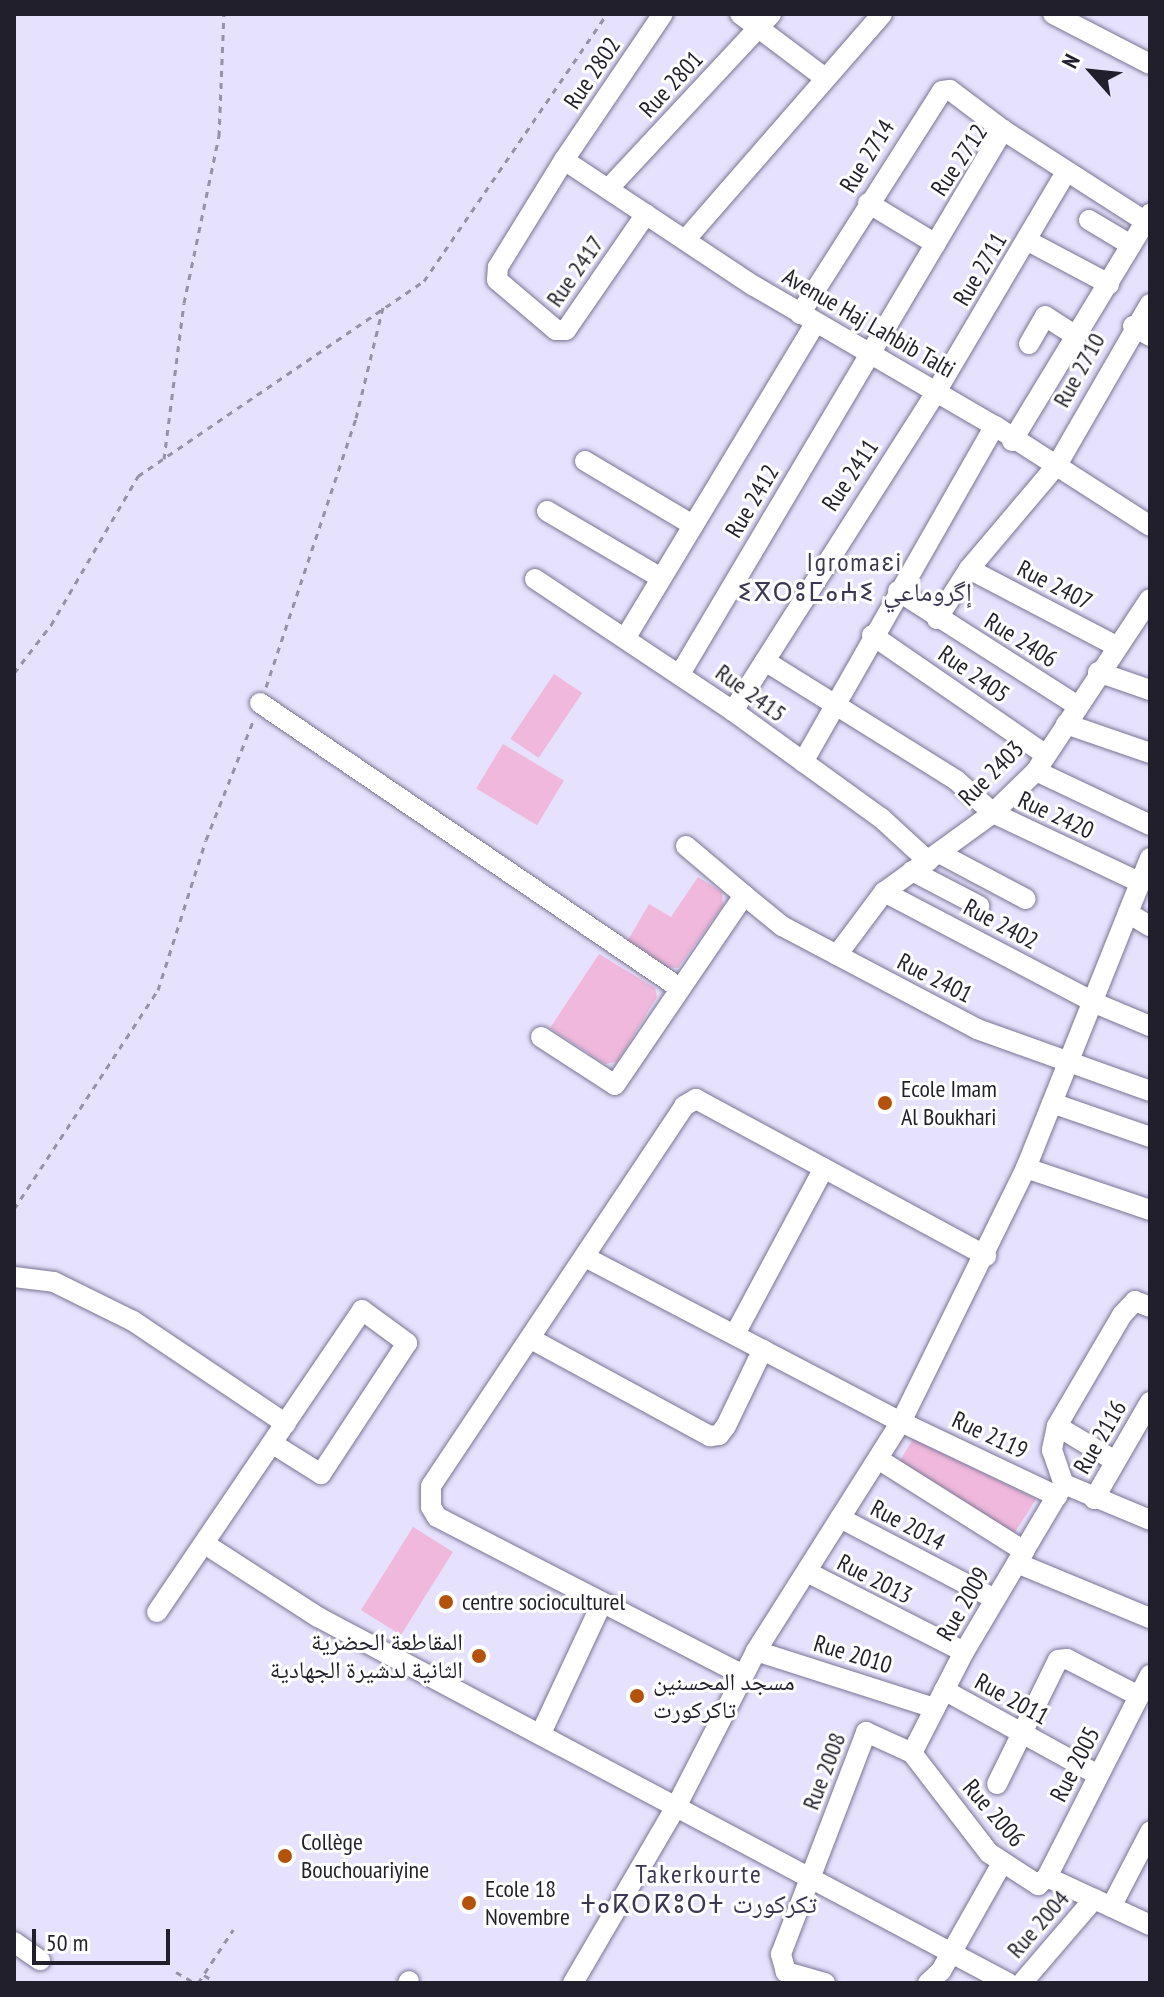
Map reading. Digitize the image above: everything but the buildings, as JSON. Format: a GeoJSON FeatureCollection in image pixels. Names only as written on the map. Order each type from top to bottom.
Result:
{"type":"FeatureCollection","features":[{"type":"Feature","properties":{"kind":"street","name":"Rue 2802"},"geometry":{"type":"LineString","coordinates":[[564,160],[663,14]]}},
{"type":"Feature","properties":{"kind":"street"},"geometry":{"type":"LineString","coordinates":[[740,14],[765,21],[825,78]]}},
{"type":"Feature","properties":{"kind":"street"},"geometry":{"type":"LineString","coordinates":[[686,239],[882,14]]}},
{"type":"Feature","properties":{"kind":"street"},"geometry":{"type":"LineString","coordinates":[[1053,14],[1150,64]]}},
{"type":"Feature","properties":{"kind":"street","name":"Rue 2801"},"geometry":{"type":"LineString","coordinates":[[608,189],[765,21]]}},
{"type":"Feature","properties":{"kind":"street","name":"Rue 2714"},"geometry":{"type":"LineString","coordinates":[[626,637],[693,525],[808,319],[868,203],[942,91],[950,90],[1003,130]]}},
{"type":"Feature","properties":{"kind":"street","name":"Rue 2712"},"geometry":{"type":"LineString","coordinates":[[869,355],[1003,130],[1066,172],[1148,217]]}},
{"type":"Feature","properties":{"kind":"street","name":"Avenue Haj Lahbib Talti"},"geometry":{"type":"LineString","coordinates":[[564,160],[808,319],[1147,518]]}},
{"type":"Feature","properties":{"kind":"street","name":"Rue 2417"},"geometry":{"type":"LineString","coordinates":[[564,160],[496,273],[556,330],[570,326],[646,214]]}},
{"type":"Feature","properties":{"kind":"street","name":"Rue 2711"},"geometry":{"type":"LineString","coordinates":[[936,392],[1066,172]]}},
{"type":"Feature","properties":{"kind":"street"},"geometry":{"type":"LineString","coordinates":[[868,203],[936,244]]}},
{"type":"Feature","properties":{"kind":"street"},"geometry":{"type":"LineString","coordinates":[[1012,441],[1148,217]]}},
{"type":"Feature","properties":{"kind":"street"},"geometry":{"type":"LineString","coordinates":[[1089,220],[1131,245]]}},
{"type":"Feature","properties":{"kind":"street"},"geometry":{"type":"LineString","coordinates":[[1028,241],[1109,284]]}},
{"type":"Feature","properties":{"kind":"street","name":"Rue 2710"},"geometry":{"type":"LineString","coordinates":[[937,619],[969,569],[1057,465],[1141,331],[1150,304]]}},
{"type":"Feature","properties":{"kind":"street"},"geometry":{"type":"LineString","coordinates":[[1029,344],[1045,316],[1076,336]]}},
{"type":"Feature","properties":{"kind":"street","name":"Rue 2412"},"geometry":{"type":"LineString","coordinates":[[680,674],[869,355]]}},
{"type":"Feature","properties":{"kind":"street","name":"Rue 2411"},"geometry":{"type":"LineString","coordinates":[[733,711],[936,392]]}},
{"type":"Feature","properties":{"kind":"street"},"geometry":{"type":"LineString","coordinates":[[803,762],[837,705],[872,635],[995,426]]}},
{"type":"Feature","properties":{"kind":"street"},"geometry":{"type":"LineString","coordinates":[[585,461],[693,525]]}},
{"type":"Feature","properties":{"kind":"street"},"geometry":{"type":"LineString","coordinates":[[547,511],[661,578]]}},
{"type":"Feature","properties":{"kind":"street","name":"Rue 2407"},"geometry":{"type":"LineString","coordinates":[[969,569],[1118,647]]}},
{"type":"Feature","properties":{"kind":"street","name":"Rue 2415"},"geometry":{"type":"LineString","coordinates":[[535,579],[680,674],[881,818],[926,862]]}},
{"type":"Feature","properties":{"kind":"street","name":"Rue 2406"},"geometry":{"type":"LineString","coordinates":[[898,591],[937,619],[1076,705]]}},
{"type":"Feature","properties":{"kind":"street","name":"Rue 2403"},"geometry":{"type":"LineString","coordinates":[[837,955],[884,892],[993,813],[1041,763],[1076,705],[1150,599]]}},
{"type":"Feature","properties":{"kind":"street","name":"Rue 2405"},"geometry":{"type":"LineString","coordinates":[[872,635],[1041,763],[1150,825]]}},
{"type":"Feature","properties":{"kind":"street","name":"Rue 2420"},"geometry":{"type":"LineString","coordinates":[[765,661],[956,780],[993,813],[1139,882]]}},
{"type":"Feature","properties":{"kind":"street"},"geometry":{"type":"LineString","coordinates":[[1098,672],[1150,690]]}},
{"type":"Feature","properties":{"kind":"street"},"geometry":{"type":"LineString","coordinates":[[260,703],[678,987]]}},
{"type":"Feature","properties":{"kind":"street"},"geometry":{"type":"LineString","coordinates":[[1066,724],[1150,753]]}},
{"type":"Feature","properties":{"kind":"street","name":"Rue 2401"},"geometry":{"type":"LineString","coordinates":[[686,846],[782,926],[977,1029],[1070,1065],[1150,1091]]}},
{"type":"Feature","properties":{"kind":"street"},"geometry":{"type":"LineString","coordinates":[[573,1983],[677,1805],[756,1651],[901,1422],[986,1256],[1026,1168],[1095,1003],[1150,858]]}},
{"type":"Feature","properties":{"kind":"street"},"geometry":{"type":"LineString","coordinates":[[926,862],[1026,899]]}},
{"type":"Feature","properties":{"kind":"street"},"geometry":{"type":"LineString","coordinates":[[926,862],[979,906]]}},
{"type":"Feature","properties":{"kind":"street","name":"Rue 2402"},"geometry":{"type":"LineString","coordinates":[[884,892],[1095,1003],[1150,1026]]}},
{"type":"Feature","properties":{"kind":"street"},"geometry":{"type":"LineString","coordinates":[[541,1037],[615,1085],[678,987],[744,895]]}},
{"type":"Feature","properties":{"kind":"street"},"geometry":{"type":"LineString","coordinates":[[1128,913],[1150,926]]}},
{"type":"Feature","properties":{"kind":"street"},"geometry":{"type":"LineString","coordinates":[[743,1675],[437,1517],[431,1507],[431,1486],[684,1106],[696,1099],[986,1256]]}},
{"type":"Feature","properties":{"kind":"street"},"geometry":{"type":"LineString","coordinates":[[1052,1103],[1150,1137]]}},
{"type":"Feature","properties":{"kind":"street"},"geometry":{"type":"LineString","coordinates":[[735,1334],[824,1168]]}},
{"type":"Feature","properties":{"kind":"street"},"geometry":{"type":"LineString","coordinates":[[1026,1168],[1150,1210]]}},
{"type":"Feature","properties":{"kind":"street","name":"Rue 2119"},"geometry":{"type":"LineString","coordinates":[[585,1257],[901,1422],[1060,1490],[1150,1520]]}},
{"type":"Feature","properties":{"kind":"street"},"geometry":{"type":"LineString","coordinates":[[14,1277],[54,1282],[133,1321],[286,1424]]}},
{"type":"Feature","properties":{"kind":"street"},"geometry":{"type":"LineString","coordinates":[[1060,1490],[1053,1463],[1057,1426],[1130,1303],[1150,1307]]}},
{"type":"Feature","properties":{"kind":"street"},"geometry":{"type":"LineString","coordinates":[[157,1612],[362,1310],[407,1343],[321,1474],[273,1444]]}},
{"type":"Feature","properties":{"kind":"street"},"geometry":{"type":"LineString","coordinates":[[531,1339],[710,1436],[719,1435],[726,1426],[763,1349]]}},
{"type":"Feature","properties":{"kind":"street","name":"Rue 2116"},"geometry":{"type":"LineString","coordinates":[[1094,1499],[1150,1402]]}},
{"type":"Feature","properties":{"kind":"street"},"geometry":{"type":"LineString","coordinates":[[1057,1426],[1115,1461]]}},
{"type":"Feature","properties":{"kind":"street"},"geometry":{"type":"LineString","coordinates":[[1130,1436],[1150,1445]]}},
{"type":"Feature","properties":{"kind":"street"},"geometry":{"type":"LineString","coordinates":[[878,1459],[1021,1557],[1150,1618]]}},
{"type":"Feature","properties":{"kind":"street","name":"Rue 2009"},"geometry":{"type":"LineString","coordinates":[[912,1753],[964,1652],[1060,1490]]}},
{"type":"Feature","properties":{"kind":"street","name":"Rue 2014"},"geometry":{"type":"LineString","coordinates":[[840,1518],[995,1599]]}},
{"type":"Feature","properties":{"kind":"street"},"geometry":{"type":"LineString","coordinates":[[205,1544],[318,1617],[542,1731],[1008,1983]]}},
{"type":"Feature","properties":{"kind":"street","name":"Rue 2013"},"geometry":{"type":"LineString","coordinates":[[807,1572],[964,1652]]}},
{"type":"Feature","properties":{"kind":"street"},"geometry":{"type":"LineString","coordinates":[[542,1731],[602,1603]]}},
{"type":"Feature","properties":{"kind":"street","name":"Rue 2010"},"geometry":{"type":"LineString","coordinates":[[756,1651],[939,1699]]}},
{"type":"Feature","properties":{"kind":"street"},"geometry":{"type":"LineString","coordinates":[[997,1784],[1058,1660],[1067,1659],[1139,1696]]}},
{"type":"Feature","properties":{"kind":"street","name":"Rue 2005"},"geometry":{"type":"LineString","coordinates":[[1047,1877],[1150,1675]]}},
{"type":"Feature","properties":{"kind":"street","name":"Rue 2011"},"geometry":{"type":"LineString","coordinates":[[939,1699],[1021,1735],[1098,1775]]}},
{"type":"Feature","properties":{"kind":"street","name":"Rue 2008"},"geometry":{"type":"LineString","coordinates":[[812,1877],[863,1735],[870,1732],[912,1753]]}},
{"type":"Feature","properties":{"kind":"street","name":"Rue 2006"},"geometry":{"type":"LineString","coordinates":[[912,1753],[1001,1865],[1034,1885],[1047,1877]]}},
{"type":"Feature","properties":{"kind":"street","name":"Rue 2004"},"geometry":{"type":"LineString","coordinates":[[1022,1983],[1102,1903],[1150,1832]]}},
{"type":"Feature","properties":{"kind":"street"},"geometry":{"type":"LineString","coordinates":[[928,1983],[952,1952],[1001,1865]]}},
{"type":"Feature","properties":{"kind":"street"},"geometry":{"type":"LineString","coordinates":[[812,1877],[780,1960],[786,1972],[825,1983]]}},
{"type":"Feature","properties":{"kind":"street"},"geometry":{"type":"LineString","coordinates":[[1047,1877],[1150,1925]]}},
{"type":"Feature","properties":{"kind":"street"},"geometry":{"type":"LineString","coordinates":[[14,1942],[40,1960]]}},
{"type":"Feature","properties":{"kind":"path"},"geometry":{"type":"LineString","coordinates":[[164,459],[184,303],[219,136],[224,14]]}},
{"type":"Feature","properties":{"kind":"path"},"geometry":{"type":"LineString","coordinates":[[14,673],[51,625],[138,476],[424,281],[607,14]]}},
{"type":"Feature","properties":{"kind":"path"},"geometry":{"type":"LineString","coordinates":[[14,1209],[158,990],[206,840],[260,703],[356,418],[383,307]]}},
{"type":"Feature","properties":{"kind":"path"},"geometry":{"type":"LineString","coordinates":[[176,1972],[196,1983],[233,1930]]}},
{"type":"Feature","properties":{"kind":"path"},"geometry":{"type":"LineString","coordinates":[[204,1975],[217,1983]]}},
{"type":"Feature","properties":{"kind":"shaded area"},"geometry":{"type":"Polygon","coordinates":[[[554,674],[582,693],[539,758],[510,739],[554,674]]]}},
{"type":"Feature","properties":{"kind":"shaded area"},"geometry":{"type":"Polygon","coordinates":[[[503,744],[564,781],[537,825],[476,789],[503,744]]]}},
{"type":"Feature","properties":{"kind":"shaded area"},"geometry":{"type":"Polygon","coordinates":[[[698,877],[722,892],[723,905],[678,968],[668,967],[628,940],[649,904],[671,917],[698,877]]]}},
{"type":"Feature","properties":{"kind":"shaded area"},"geometry":{"type":"Polygon","coordinates":[[[599,954],[655,988],[657,997],[617,1062],[605,1064],[550,1028],[599,954]]]}},
{"type":"Feature","properties":{"kind":"shaded area"},"geometry":{"type":"Polygon","coordinates":[[[913,1439],[1036,1499],[1012,1537],[898,1464],[913,1439]]]}},
{"type":"Feature","properties":{"kind":"shaded area"},"geometry":{"type":"Polygon","coordinates":[[[413,1527],[453,1552],[401,1635],[361,1610],[413,1527]]]}},
{"type":"Feature","properties":{"kind":"place","name":"Ecole Imam Al Boukhari"},"geometry":{"type":"Point","coordinates":[885,1103]}},
{"type":"Feature","properties":{"kind":"place","name":"centre socioculturel"},"geometry":{"type":"Point","coordinates":[446,1602]}},
{"type":"Feature","properties":{"kind":"place","name":"المقاطعة الحضرية الثانية لدشيرة الجهادية"},"geometry":{"type":"Point","coordinates":[479,1656]}},
{"type":"Feature","properties":{"kind":"place","name":"مسجد المحسنين تاكركورت"},"geometry":{"type":"Point","coordinates":[637,1696]}},
{"type":"Feature","properties":{"kind":"place","name":"Collège Bouchouariyine"},"geometry":{"type":"Point","coordinates":[285,1856]}},
{"type":"Feature","properties":{"kind":"place","name":"Ecole 18 Novembre"},"geometry":{"type":"Point","coordinates":[469,1903]}},
{"type":"Feature","properties":{"kind":"district","name":"Igromaɛi ⵉⴳⵔⵓⵎⴰⵄⵉ إگروماعي"},"geometry":{"type":"Point","coordinates":[855,577]}},
{"type":"Feature","properties":{"kind":"district","name":"Takerkourte ⵜⴰⴽⵔⴽⵓⵔⵜ تكركورت"},"geometry":{"type":"Point","coordinates":[699,1889]}}]}
